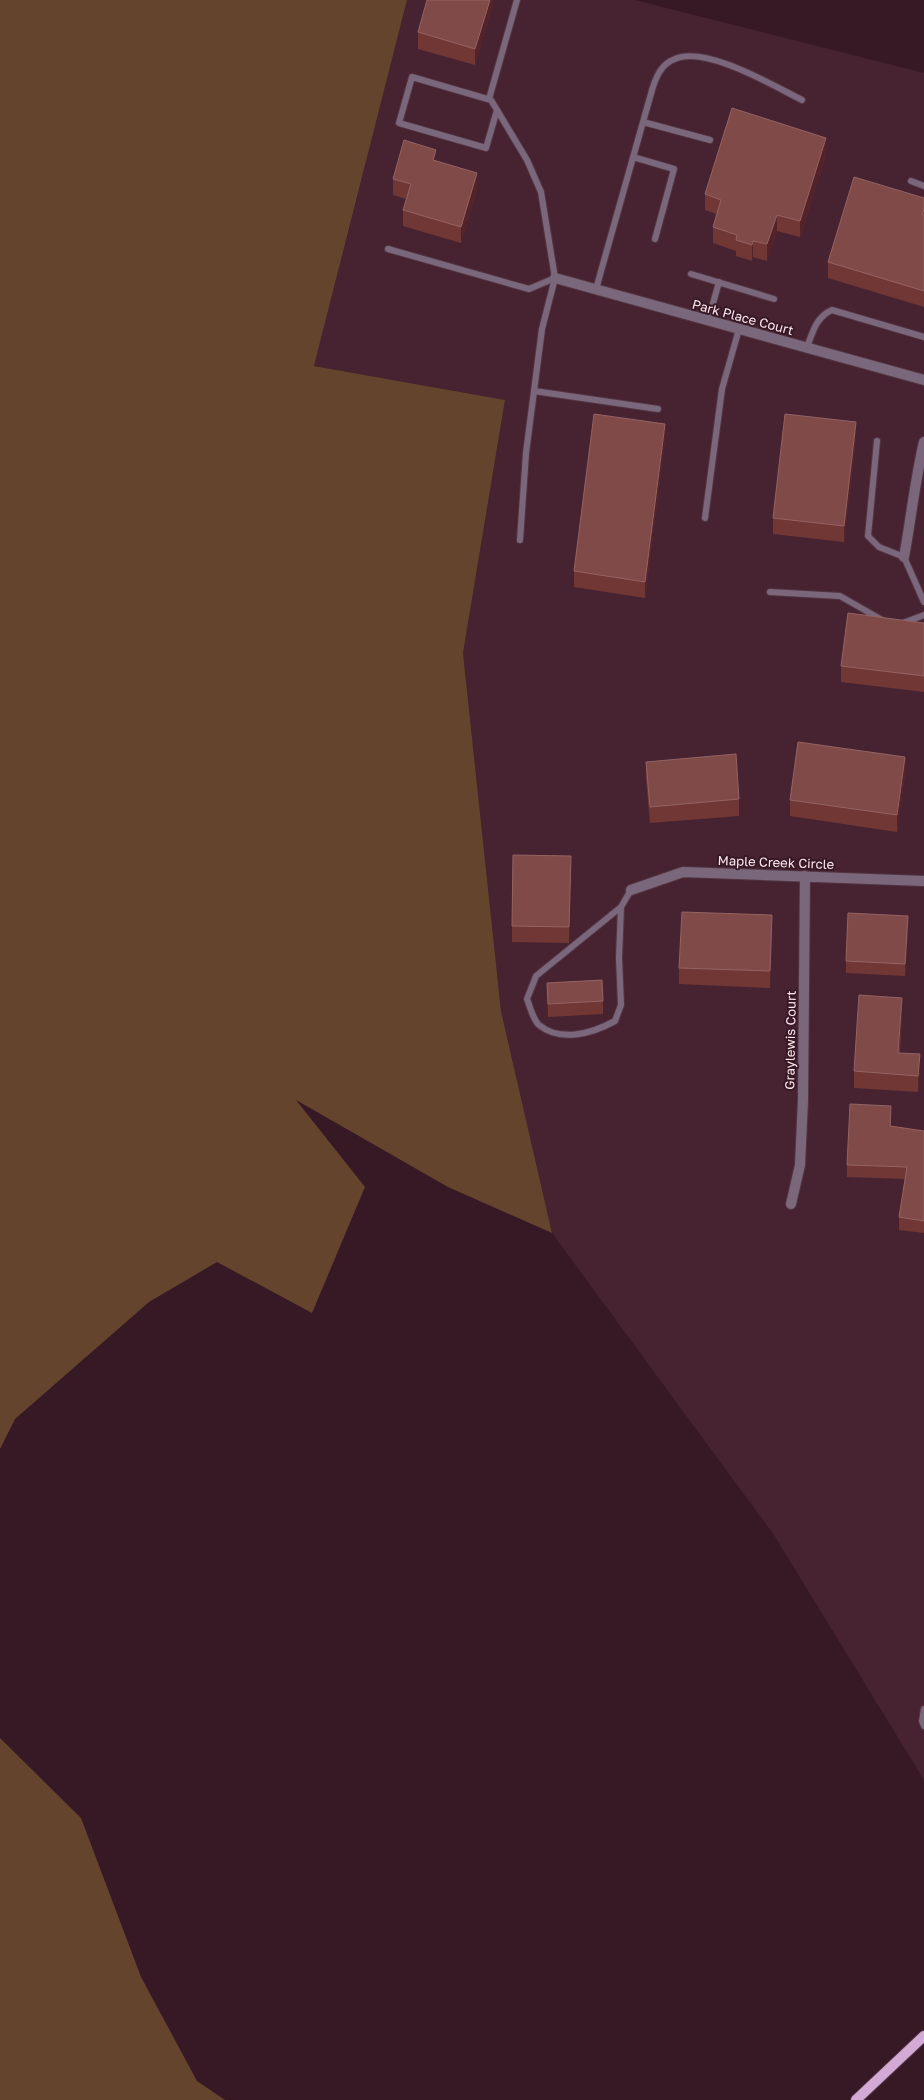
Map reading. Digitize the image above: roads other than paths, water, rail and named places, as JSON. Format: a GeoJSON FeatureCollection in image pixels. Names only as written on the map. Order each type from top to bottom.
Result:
{"type":"FeatureCollection","features":[{"type":"Feature","properties":{"kind":"main road"},"geometry":{"type":"LineString","coordinates":[[856,2100],[924,2036]]}},
{"type":"Feature","properties":{"kind":"street","name":"Park Place Court"},"geometry":{"type":"LineString","coordinates":[[555,278],[924,380]]}},
{"type":"Feature","properties":{"kind":"street"},"geometry":{"type":"LineString","coordinates":[[904,557],[915,480],[924,442]]}},
{"type":"Feature","properties":{"kind":"street","name":"Maple Creek Circle"},"geometry":{"type":"LineString","coordinates":[[631,890],[683,872],[924,881]]}},
{"type":"Feature","properties":{"kind":"street","name":"Graylewis Court"},"geometry":{"type":"LineString","coordinates":[[791,1204],[800,1165],[803,1100],[805,876]]}},
{"type":"Feature","properties":{"kind":"lane"},"geometry":{"type":"LineString","coordinates":[[489,100],[517,0]]}},
{"type":"Feature","properties":{"kind":"lane"},"geometry":{"type":"LineString","coordinates":[[596,289],[657,75],[670,62],[685,56],[704,56],[744,70],[802,100]]}},
{"type":"Feature","properties":{"kind":"lane"},"geometry":{"type":"LineString","coordinates":[[497,110],[486,148],[399,123],[412,77],[489,100],[497,110],[527,160],[541,192],[555,278],[542,329],[526,453],[520,540]]}},
{"type":"Feature","properties":{"kind":"lane"},"geometry":{"type":"LineString","coordinates":[[643,122],[710,140]]}},
{"type":"Feature","properties":{"kind":"lane"},"geometry":{"type":"LineString","coordinates":[[633,157],[674,169],[655,239]]}},
{"type":"Feature","properties":{"kind":"lane"},"geometry":{"type":"LineString","coordinates":[[911,181],[924,186]]}},
{"type":"Feature","properties":{"kind":"lane"},"geometry":{"type":"LineString","coordinates":[[388,249],[529,289],[555,278]]}},
{"type":"Feature","properties":{"kind":"lane"},"geometry":{"type":"LineString","coordinates":[[692,274],[774,299]]}},
{"type":"Feature","properties":{"kind":"lane"},"geometry":{"type":"LineString","coordinates":[[708,321],[719,282]]}},
{"type":"Feature","properties":{"kind":"lane"},"geometry":{"type":"LineString","coordinates":[[807,347],[817,321],[823,314],[832,310],[924,337]]}},
{"type":"Feature","properties":{"kind":"lane"},"geometry":{"type":"LineString","coordinates":[[705,518],[722,389],[739,329]]}},
{"type":"Feature","properties":{"kind":"lane"},"geometry":{"type":"LineString","coordinates":[[534,390],[658,409]]}},
{"type":"Feature","properties":{"kind":"lane"},"geometry":{"type":"LineString","coordinates":[[877,441],[868,536],[879,547],[904,557],[924,602]]}},
{"type":"Feature","properties":{"kind":"lane"},"geometry":{"type":"LineString","coordinates":[[770,592],[840,596],[871,615],[886,622]]}},
{"type":"Feature","properties":{"kind":"lane"},"geometry":{"type":"LineString","coordinates":[[894,623],[902,624],[924,615]]}},
{"type":"Feature","properties":{"kind":"lane"},"geometry":{"type":"LineString","coordinates":[[621,907],[619,958],[621,1005],[616,1021],[601,1028],[571,1035],[554,1033],[538,1024],[527,999],[536,976],[621,907],[631,890]]}},
{"type":"Feature","properties":{"kind":"lane"},"geometry":{"type":"LineString","coordinates":[[924,1709],[922,1721],[924,1726]]}}]}
